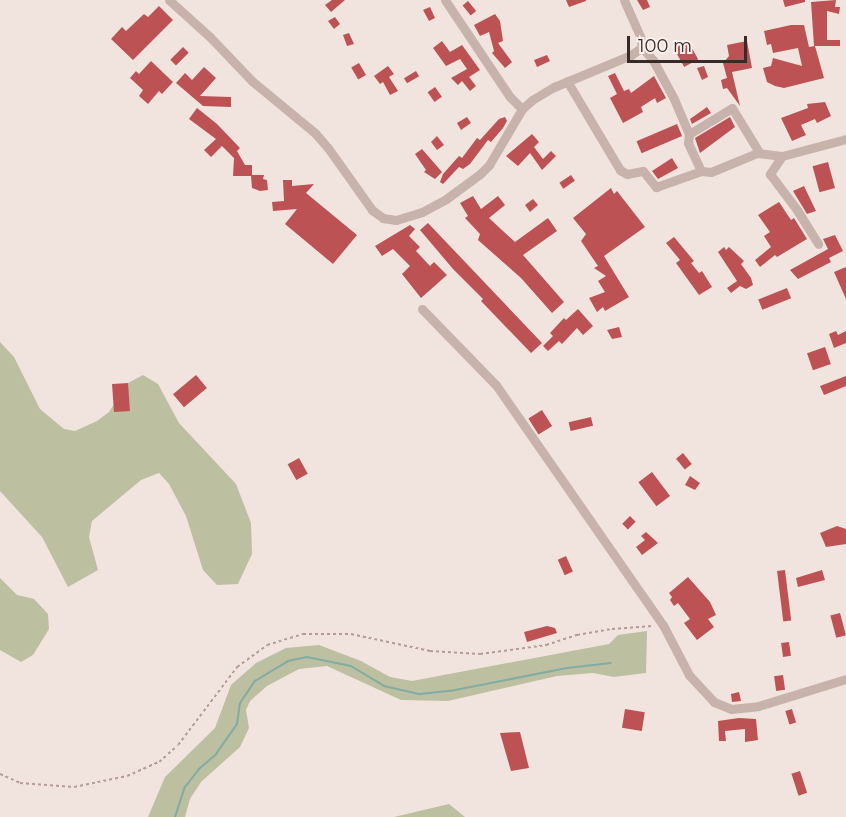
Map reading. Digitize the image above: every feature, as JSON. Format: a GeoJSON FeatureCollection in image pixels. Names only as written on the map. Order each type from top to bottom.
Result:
{"type":"FeatureCollection","features":[{"type":"Feature","properties":{"kind":"street"},"geometry":{"type":"LineString","coordinates":[[169,0],[210,37],[252,81],[315,133],[328,147],[372,210],[383,218],[396,220],[422,212],[446,199],[480,174],[494,158],[522,109],[532,100],[567,81],[631,55],[642,47]]}},
{"type":"Feature","properties":{"kind":"street"},"geometry":{"type":"LineString","coordinates":[[445,0],[505,89],[522,109]]}},
{"type":"Feature","properties":{"kind":"street"},"geometry":{"type":"LineString","coordinates":[[624,0],[640,36],[642,47],[653,60],[689,134],[688,143],[700,171]]}},
{"type":"Feature","properties":{"kind":"street"},"geometry":{"type":"LineString","coordinates":[[567,81],[620,170],[627,174],[644,171],[656,187],[700,171],[711,172],[759,152],[782,156],[846,139]]}},
{"type":"Feature","properties":{"kind":"street"},"geometry":{"type":"LineString","coordinates":[[689,134],[732,108],[759,152]]}},
{"type":"Feature","properties":{"kind":"street"},"geometry":{"type":"LineString","coordinates":[[782,156],[770,174],[798,210],[818,244]]}},
{"type":"Feature","properties":{"kind":"street"},"geometry":{"type":"LineString","coordinates":[[422,309],[496,385],[663,625],[689,675],[714,702],[731,709],[758,706],[846,679]]}},
{"type":"Feature","properties":{"kind":"path"},"geometry":{"type":"LineString","coordinates":[[0,774],[20,783],[74,787],[127,776],[159,762],[178,745],[237,667],[267,645],[303,634],[351,634],[430,651],[480,654],[546,645],[577,635],[612,628],[663,625]]}},
{"type":"Feature","properties":{"kind":"green space"},"geometry":{"type":"Polygon","coordinates":[[[0,342],[14,357],[40,409],[64,429],[75,431],[97,421],[109,412],[128,383],[143,375],[158,384],[179,423],[236,484],[251,523],[252,554],[238,584],[217,585],[203,570],[186,516],[169,484],[159,473],[141,480],[92,521],[89,537],[98,570],[68,587],[42,537],[0,491],[0,342]]]}},
{"type":"Feature","properties":{"kind":"green space"},"geometry":{"type":"Polygon","coordinates":[[[0,578],[17,595],[34,599],[48,614],[49,629],[33,655],[21,662],[0,650],[0,578]]]}},
{"type":"Feature","properties":{"kind":"green space"},"geometry":{"type":"Polygon","coordinates":[[[647,631],[646,673],[614,677],[593,673],[557,676],[448,701],[401,700],[327,666],[299,669],[267,686],[250,701],[246,710],[249,728],[240,747],[201,782],[190,799],[185,817],[148,817],[165,777],[215,728],[231,685],[256,663],[286,648],[319,645],[361,661],[390,677],[412,681],[609,644],[618,635],[647,631]]]}},
{"type":"Feature","properties":{"kind":"green space"},"geometry":{"type":"Polygon","coordinates":[[[449,804],[465,817],[394,817],[449,804]]]}},
{"type":"Feature","properties":{"kind":"building"},"geometry":{"type":"Polygon","coordinates":[[[332,0],[345,0],[331,12],[325,5],[332,0]]]}},
{"type":"Feature","properties":{"kind":"building"},"geometry":{"type":"Polygon","coordinates":[[[566,0],[586,0],[586,1],[569,7],[566,0]]]}},
{"type":"Feature","properties":{"kind":"building"},"geometry":{"type":"Polygon","coordinates":[[[637,0],[647,0],[650,7],[643,10],[637,0]]]}},
{"type":"Feature","properties":{"kind":"building"},"geometry":{"type":"Polygon","coordinates":[[[783,0],[805,0],[805,2],[785,7],[783,0]]]}},
{"type":"Feature","properties":{"kind":"building"},"geometry":{"type":"Polygon","coordinates":[[[836,0],[835,7],[840,7],[839,14],[827,11],[827,40],[840,40],[840,46],[814,46],[811,2],[836,0]]]}},
{"type":"Feature","properties":{"kind":"building"},"geometry":{"type":"Polygon","coordinates":[[[468,1],[476,11],[471,16],[463,5],[468,1]]]}},
{"type":"Feature","properties":{"kind":"building"},"geometry":{"type":"Polygon","coordinates":[[[159,6],[173,20],[133,60],[111,39],[122,27],[126,31],[144,14],[148,17],[159,6]]]}},
{"type":"Feature","properties":{"kind":"building"},"geometry":{"type":"Polygon","coordinates":[[[430,7],[435,18],[429,21],[423,10],[430,7]]]}},
{"type":"Feature","properties":{"kind":"building"},"geometry":{"type":"Polygon","coordinates":[[[495,14],[500,21],[503,41],[498,43],[512,62],[505,68],[492,53],[494,51],[489,32],[480,36],[474,25],[495,14]]]}},
{"type":"Feature","properties":{"kind":"building"},"geometry":{"type":"Polygon","coordinates":[[[335,17],[340,24],[334,29],[328,21],[335,17]]]}},
{"type":"Feature","properties":{"kind":"building"},"geometry":{"type":"Polygon","coordinates":[[[791,25],[804,25],[809,47],[815,46],[824,78],[784,88],[767,82],[763,68],[771,66],[773,58],[802,66],[798,48],[773,53],[771,44],[767,45],[764,31],[791,25]]]}},
{"type":"Feature","properties":{"kind":"building"},"geometry":{"type":"Polygon","coordinates":[[[349,33],[354,44],[347,46],[343,35],[349,33]]]}},
{"type":"Feature","properties":{"kind":"building"},"geometry":{"type":"Polygon","coordinates":[[[442,41],[450,52],[462,45],[480,70],[469,77],[476,86],[470,91],[462,81],[458,85],[451,78],[467,69],[460,59],[446,66],[433,48],[442,41]]]}},
{"type":"Feature","properties":{"kind":"building"},"geometry":{"type":"Polygon","coordinates":[[[688,41],[698,59],[684,67],[674,49],[688,41]]]}},
{"type":"Feature","properties":{"kind":"building"},"geometry":{"type":"Polygon","coordinates":[[[747,41],[752,68],[732,72],[740,106],[727,88],[723,89],[721,80],[727,78],[723,63],[729,56],[727,45],[747,41]]]}},
{"type":"Feature","properties":{"kind":"building"},"geometry":{"type":"Polygon","coordinates":[[[183,47],[189,53],[176,65],[170,60],[183,47]]]}},
{"type":"Feature","properties":{"kind":"building"},"geometry":{"type":"Polygon","coordinates":[[[547,55],[550,61],[537,67],[534,60],[547,55]]]}},
{"type":"Feature","properties":{"kind":"building"},"geometry":{"type":"Polygon","coordinates":[[[151,61],[173,82],[162,94],[159,91],[148,104],[139,96],[143,90],[130,78],[136,71],[139,74],[151,61]]]}},
{"type":"Feature","properties":{"kind":"building"},"geometry":{"type":"Polygon","coordinates":[[[359,63],[366,75],[358,80],[351,68],[359,63]]]}},
{"type":"Feature","properties":{"kind":"building"},"geometry":{"type":"Polygon","coordinates":[[[388,66],[394,74],[389,77],[398,91],[390,95],[383,82],[380,84],[374,76],[388,66]]]}},
{"type":"Feature","properties":{"kind":"building"},"geometry":{"type":"Polygon","coordinates":[[[704,66],[708,77],[702,80],[697,68],[704,66]]]}},
{"type":"Feature","properties":{"kind":"building"},"geometry":{"type":"Polygon","coordinates":[[[204,67],[216,78],[200,96],[231,97],[231,107],[203,106],[176,83],[185,73],[192,80],[204,67]]]}},
{"type":"Feature","properties":{"kind":"building"},"geometry":{"type":"Polygon","coordinates":[[[416,71],[419,76],[407,83],[404,78],[416,71]]]}},
{"type":"Feature","properties":{"kind":"building"},"geometry":{"type":"Polygon","coordinates":[[[615,73],[624,91],[629,89],[631,93],[654,76],[666,98],[657,103],[655,98],[641,107],[643,112],[623,123],[610,98],[617,94],[608,76],[615,73]]]}},
{"type":"Feature","properties":{"kind":"building"},"geometry":{"type":"Polygon","coordinates":[[[435,87],[442,97],[435,102],[428,92],[435,87]]]}},
{"type":"Feature","properties":{"kind":"building"},"geometry":{"type":"Polygon","coordinates":[[[825,102],[831,116],[817,123],[815,119],[801,125],[806,135],[792,141],[781,118],[808,108],[807,104],[825,102]]]}},
{"type":"Feature","properties":{"kind":"building"},"geometry":{"type":"Polygon","coordinates":[[[707,107],[711,113],[692,124],[690,119],[707,107]]]}},
{"type":"Feature","properties":{"kind":"building"},"geometry":{"type":"Polygon","coordinates":[[[197,108],[217,124],[240,148],[237,151],[245,165],[252,165],[252,175],[264,175],[263,179],[267,180],[268,190],[260,191],[252,188],[251,176],[233,176],[234,158],[222,146],[211,157],[204,150],[216,139],[189,119],[197,108]]]}},
{"type":"Feature","properties":{"kind":"building"},"geometry":{"type":"Polygon","coordinates":[[[467,117],[471,123],[461,130],[457,123],[467,117]]]}},
{"type":"Feature","properties":{"kind":"building"},"geometry":{"type":"Polygon","coordinates":[[[505,117],[507,121],[503,128],[491,142],[488,140],[470,164],[463,169],[459,167],[443,184],[440,182],[443,174],[459,156],[462,158],[477,138],[480,140],[499,119],[505,117]]]}},
{"type":"Feature","properties":{"kind":"building"},"geometry":{"type":"Polygon","coordinates":[[[730,117],[735,127],[700,153],[695,138],[730,117]]]}},
{"type":"Feature","properties":{"kind":"building"},"geometry":{"type":"Polygon","coordinates":[[[677,124],[682,136],[642,153],[636,141],[677,124]]]}},
{"type":"Feature","properties":{"kind":"building"},"geometry":{"type":"Polygon","coordinates":[[[532,134],[539,142],[534,147],[543,159],[551,151],[556,156],[542,170],[530,153],[518,166],[506,156],[532,134]]]}},
{"type":"Feature","properties":{"kind":"building"},"geometry":{"type":"Polygon","coordinates":[[[437,136],[444,145],[437,150],[431,142],[437,136]]]}},
{"type":"Feature","properties":{"kind":"building"},"geometry":{"type":"Polygon","coordinates":[[[422,149],[442,172],[435,179],[424,172],[426,170],[415,154],[422,149]]]}},
{"type":"Feature","properties":{"kind":"building"},"geometry":{"type":"Polygon","coordinates":[[[672,158],[678,168],[658,179],[652,171],[672,158]]]}},
{"type":"Feature","properties":{"kind":"building"},"geometry":{"type":"Polygon","coordinates":[[[828,162],[835,188],[820,192],[813,166],[828,162]]]}},
{"type":"Feature","properties":{"kind":"building"},"geometry":{"type":"Polygon","coordinates":[[[571,175],[575,181],[563,189],[559,183],[571,175]]]}},
{"type":"Feature","properties":{"kind":"building"},"geometry":{"type":"Polygon","coordinates":[[[283,180],[292,180],[292,186],[314,184],[306,193],[357,235],[333,264],[285,224],[297,209],[273,211],[272,202],[284,201],[283,180]]]}},
{"type":"Feature","properties":{"kind":"building"},"geometry":{"type":"Polygon","coordinates":[[[804,186],[816,211],[807,214],[793,191],[804,186]]]}},
{"type":"Feature","properties":{"kind":"building"},"geometry":{"type":"Polygon","coordinates":[[[611,188],[614,194],[617,191],[645,227],[604,256],[629,297],[605,311],[603,307],[597,312],[589,298],[605,292],[598,281],[606,276],[594,268],[598,266],[581,241],[586,234],[573,218],[611,188]]]}},
{"type":"Feature","properties":{"kind":"building"},"geometry":{"type":"Polygon","coordinates":[[[473,196],[481,209],[498,196],[505,205],[489,218],[515,242],[548,218],[557,231],[523,255],[564,302],[552,313],[521,278],[478,240],[480,234],[465,218],[468,216],[460,203],[473,196]]]}},
{"type":"Feature","properties":{"kind":"building"},"geometry":{"type":"Polygon","coordinates":[[[533,199],[538,205],[530,212],[525,205],[533,199]]]}},
{"type":"Feature","properties":{"kind":"building"},"geometry":{"type":"Polygon","coordinates":[[[779,202],[791,220],[794,218],[807,239],[777,257],[775,255],[760,267],[755,260],[771,247],[764,236],[770,232],[758,215],[779,202]]]}},
{"type":"Feature","properties":{"kind":"building"},"geometry":{"type":"Polygon","coordinates":[[[428,223],[542,343],[531,353],[481,301],[483,299],[453,269],[420,230],[428,223]]]}},
{"type":"Feature","properties":{"kind":"building"},"geometry":{"type":"Polygon","coordinates":[[[410,225],[415,229],[409,236],[420,247],[416,251],[430,266],[434,262],[447,275],[421,298],[402,274],[410,266],[393,249],[382,256],[375,246],[410,225]]]}},
{"type":"Feature","properties":{"kind":"building"},"geometry":{"type":"Polygon","coordinates":[[[835,235],[843,251],[829,258],[831,262],[798,279],[790,270],[828,249],[823,239],[835,235]]]}},
{"type":"Feature","properties":{"kind":"building"},"geometry":{"type":"Polygon","coordinates":[[[674,237],[694,261],[691,263],[699,273],[702,271],[712,287],[699,295],[676,263],[680,260],[666,243],[674,237]]]}},
{"type":"Feature","properties":{"kind":"building"},"geometry":{"type":"Polygon","coordinates":[[[724,247],[726,250],[729,247],[744,261],[741,264],[753,285],[746,289],[740,286],[731,293],[727,288],[737,281],[718,252],[724,247]]]}},
{"type":"Feature","properties":{"kind":"building"},"geometry":{"type":"Polygon","coordinates":[[[846,267],[846,299],[834,272],[846,267]]]}},
{"type":"Feature","properties":{"kind":"building"},"geometry":{"type":"Polygon","coordinates":[[[787,288],[791,298],[762,310],[758,300],[787,288]]]}},
{"type":"Feature","properties":{"kind":"building"},"geometry":{"type":"Polygon","coordinates":[[[578,309],[593,326],[583,335],[577,328],[562,344],[559,341],[548,351],[543,346],[553,336],[550,333],[564,318],[566,320],[578,309]]]}},
{"type":"Feature","properties":{"kind":"building"},"geometry":{"type":"Polygon","coordinates":[[[619,327],[622,337],[612,339],[607,330],[619,327]]]}},
{"type":"Feature","properties":{"kind":"building"},"geometry":{"type":"Polygon","coordinates":[[[836,331],[838,335],[846,331],[846,343],[834,348],[829,334],[836,331]]]}},
{"type":"Feature","properties":{"kind":"building"},"geometry":{"type":"Polygon","coordinates":[[[825,347],[831,364],[813,370],[807,353],[825,347]]]}},
{"type":"Feature","properties":{"kind":"building"},"geometry":{"type":"Polygon","coordinates":[[[196,375],[207,388],[184,407],[173,394],[196,375]]]}},
{"type":"Feature","properties":{"kind":"building"},"geometry":{"type":"Polygon","coordinates":[[[846,376],[846,386],[824,395],[820,386],[846,376]]]}},
{"type":"Feature","properties":{"kind":"building"},"geometry":{"type":"Polygon","coordinates":[[[128,383],[130,411],[114,412],[112,384],[128,383]]]}},
{"type":"Feature","properties":{"kind":"building"},"geometry":{"type":"Polygon","coordinates":[[[542,410],[552,426],[538,435],[528,418],[542,410]]]}},
{"type":"Feature","properties":{"kind":"building"},"geometry":{"type":"Polygon","coordinates":[[[591,417],[593,426],[571,431],[569,422],[591,417]]]}},
{"type":"Feature","properties":{"kind":"building"},"geometry":{"type":"Polygon","coordinates":[[[683,453],[692,464],[685,470],[676,459],[683,453]]]}},
{"type":"Feature","properties":{"kind":"building"},"geometry":{"type":"Polygon","coordinates":[[[299,458],[308,474],[296,480],[288,464],[299,458]]]}},
{"type":"Feature","properties":{"kind":"building"},"geometry":{"type":"Polygon","coordinates":[[[652,472],[670,496],[656,506],[638,482],[652,472]]]}},
{"type":"Feature","properties":{"kind":"building"},"geometry":{"type":"Polygon","coordinates":[[[690,476],[700,483],[695,490],[685,485],[690,476]]]}},
{"type":"Feature","properties":{"kind":"building"},"geometry":{"type":"Polygon","coordinates":[[[630,516],[636,522],[628,529],[622,524],[630,516]]]}},
{"type":"Feature","properties":{"kind":"building"},"geometry":{"type":"Polygon","coordinates":[[[837,526],[846,529],[846,544],[826,547],[820,533],[837,526]]]}},
{"type":"Feature","properties":{"kind":"building"},"geometry":{"type":"Polygon","coordinates":[[[646,532],[658,543],[642,555],[636,547],[645,540],[641,536],[646,532]]]}},
{"type":"Feature","properties":{"kind":"building"},"geometry":{"type":"Polygon","coordinates":[[[566,556],[573,572],[565,575],[558,560],[566,556]]]}},
{"type":"Feature","properties":{"kind":"building"},"geometry":{"type":"Polygon","coordinates":[[[785,570],[791,621],[783,622],[777,571],[785,570]]]}},
{"type":"Feature","properties":{"kind":"building"},"geometry":{"type":"Polygon","coordinates":[[[822,570],[825,580],[798,587],[796,578],[822,570]]]}},
{"type":"Feature","properties":{"kind":"building"},"geometry":{"type":"Polygon","coordinates":[[[688,577],[710,602],[716,615],[708,619],[714,627],[697,640],[684,623],[690,619],[678,603],[674,606],[669,593],[688,577]]]}},
{"type":"Feature","properties":{"kind":"building"},"geometry":{"type":"Polygon","coordinates":[[[840,613],[846,635],[836,638],[830,616],[840,613]]]}},
{"type":"Feature","properties":{"kind":"building"},"geometry":{"type":"Polygon","coordinates":[[[547,626],[555,628],[557,633],[527,642],[524,632],[547,626]]]}},
{"type":"Feature","properties":{"kind":"building"},"geometry":{"type":"Polygon","coordinates":[[[789,642],[791,656],[783,657],[781,643],[789,642]]]}},
{"type":"Feature","properties":{"kind":"building"},"geometry":{"type":"Polygon","coordinates":[[[783,675],[785,690],[776,691],[774,676],[783,675]]]}},
{"type":"Feature","properties":{"kind":"building"},"geometry":{"type":"Polygon","coordinates":[[[739,692],[741,701],[732,702],[731,694],[739,692]]]}},
{"type":"Feature","properties":{"kind":"building"},"geometry":{"type":"Polygon","coordinates":[[[625,709],[645,712],[642,731],[622,728],[625,709]]]}},
{"type":"Feature","properties":{"kind":"building"},"geometry":{"type":"Polygon","coordinates":[[[792,709],[796,722],[789,724],[785,711],[792,709]]]}},
{"type":"Feature","properties":{"kind":"building"},"geometry":{"type":"Polygon","coordinates":[[[739,718],[756,719],[758,740],[745,742],[745,729],[725,731],[726,741],[719,741],[718,721],[739,718]]]}},
{"type":"Feature","properties":{"kind":"building"},"geometry":{"type":"Polygon","coordinates":[[[520,732],[529,768],[511,771],[500,733],[520,732]]]}},
{"type":"Feature","properties":{"kind":"building"},"geometry":{"type":"Polygon","coordinates":[[[800,771],[807,793],[799,796],[791,774],[800,771]]]}},
{"type":"Feature","properties":{"kind":"waterway"},"geometry":{"type":"LineString","coordinates":[[175,817],[185,787],[199,769],[216,754],[237,724],[240,703],[255,681],[288,661],[307,657],[351,666],[384,686],[420,694],[450,691],[567,668],[611,663]]}}]}
